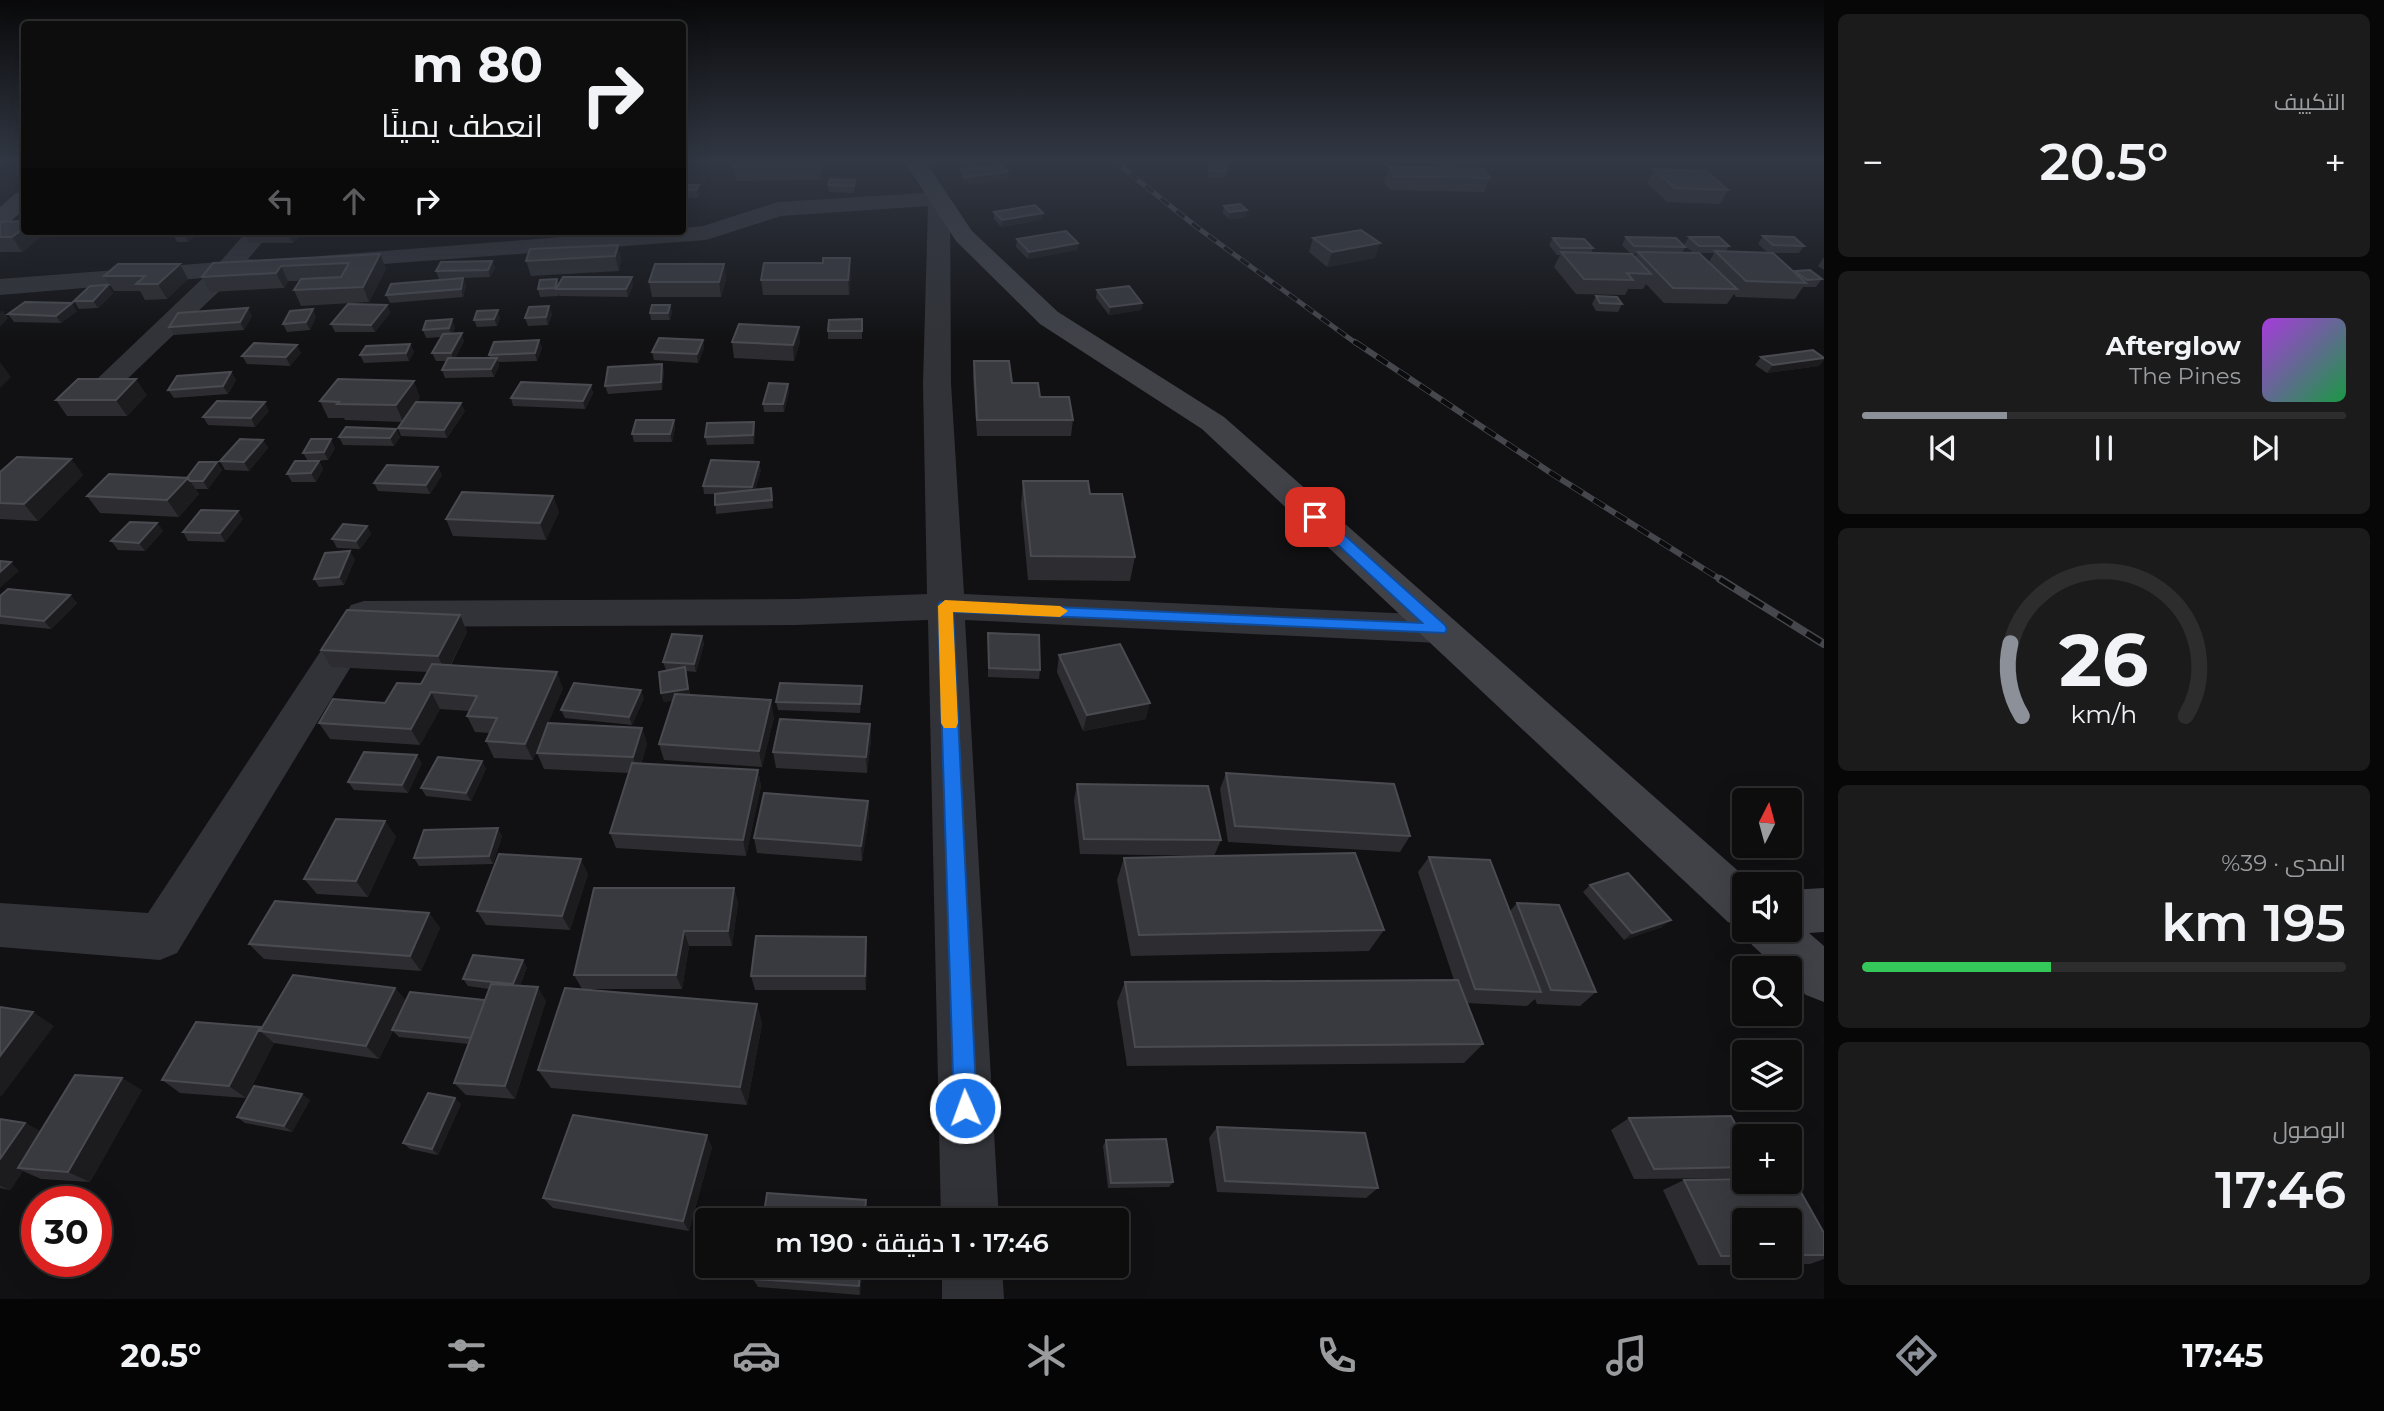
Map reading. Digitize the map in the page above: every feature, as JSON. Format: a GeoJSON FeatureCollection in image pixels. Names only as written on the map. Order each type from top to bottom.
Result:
{"type":"FeatureCollection","features":[{"type":"Feature","properties":{"kind":"street"},"geometry":{"type":"LineString","coordinates":[[686,235],[706,233],[740,222]]}},
{"type":"Feature","properties":{"kind":"street"},"geometry":{"type":"LineString","coordinates":[[939,222],[937,383],[970,1208]]}},
{"type":"Feature","properties":{"kind":"street"},"geometry":{"type":"LineString","coordinates":[[954,222],[964,236],[1049,318],[1213,423],[1732,895]]}},
{"type":"Feature","properties":{"kind":"street"},"geometry":{"type":"LineString","coordinates":[[111,379],[227,269],[257,235]]}},
{"type":"Feature","properties":{"kind":"street"},"geometry":{"type":"LineString","coordinates":[[429,254],[441,235]]}},
{"type":"Feature","properties":{"kind":"street"},"geometry":{"type":"LineString","coordinates":[[308,263],[680,235]]}},
{"type":"Feature","properties":{"kind":"street"},"geometry":{"type":"LineString","coordinates":[[0,287],[281,265]]}},
{"type":"Feature","properties":{"kind":"street"},"geometry":{"type":"LineString","coordinates":[[0,925],[160,937],[363,614],[796,612],[945,606],[1439,629]]}},
{"type":"Feature","properties":{"kind":"street"},"geometry":{"type":"LineString","coordinates":[[1802,912],[1824,911]]}},
{"type":"Feature","properties":{"kind":"street"},"geometry":{"type":"LineString","coordinates":[[1784,942],[1824,978]]}},
{"type":"Feature","properties":{"kind":"street"},"geometry":{"type":"LineString","coordinates":[[972,1278],[973,1299]]}},
{"type":"Feature","properties":{"kind":"building"},"geometry":{"type":"Polygon","coordinates":[[[0,222],[21,222],[21,230],[12,237],[0,237],[0,222]]]}},
{"type":"Feature","properties":{"kind":"building"},"geometry":{"type":"Polygon","coordinates":[[[1361,230],[1380,243],[1332,252],[1313,238],[1361,230]]]}},
{"type":"Feature","properties":{"kind":"building"},"geometry":{"type":"Polygon","coordinates":[[[1066,231],[1078,243],[1029,252],[1017,239],[1066,231]]]}},
{"type":"Feature","properties":{"kind":"building"},"geometry":{"type":"Polygon","coordinates":[[[247,235],[290,235],[289,236],[247,235]]]}},
{"type":"Feature","properties":{"kind":"building"},"geometry":{"type":"Polygon","coordinates":[[[1763,236],[1794,237],[1804,246],[1773,245],[1763,236]]]}},
{"type":"Feature","properties":{"kind":"building"},"geometry":{"type":"Polygon","coordinates":[[[1626,237],[1676,238],[1685,247],[1634,246],[1626,237]]]}},
{"type":"Feature","properties":{"kind":"building"},"geometry":{"type":"Polygon","coordinates":[[[1689,237],[1719,237],[1729,246],[1699,246],[1689,237]]]}},
{"type":"Feature","properties":{"kind":"building"},"geometry":{"type":"Polygon","coordinates":[[[1553,238],[1584,239],[1593,248],[1561,248],[1553,238]]]}},
{"type":"Feature","properties":{"kind":"building"},"geometry":{"type":"Polygon","coordinates":[[[618,245],[615,256],[526,261],[530,249],[618,245]]]}},
{"type":"Feature","properties":{"kind":"building"},"geometry":{"type":"Polygon","coordinates":[[[1715,251],[1773,253],[1806,283],[1746,281],[1715,251]]]}},
{"type":"Feature","properties":{"kind":"building"},"geometry":{"type":"Polygon","coordinates":[[[1561,252],[1632,254],[1651,274],[1627,273],[1633,280],[1584,279],[1561,252]]]}},
{"type":"Feature","properties":{"kind":"building"},"geometry":{"type":"Polygon","coordinates":[[[1638,252],[1699,253],[1737,289],[1673,288],[1638,252]]]}},
{"type":"Feature","properties":{"kind":"building"},"geometry":{"type":"Polygon","coordinates":[[[380,254],[363,287],[294,290],[301,279],[341,277],[349,263],[281,266],[276,273],[202,277],[213,263],[380,254]]]}},
{"type":"Feature","properties":{"kind":"building"},"geometry":{"type":"Polygon","coordinates":[[[823,258],[850,258],[848,280],[761,280],[764,263],[823,263],[823,258]]]}},
{"type":"Feature","properties":{"kind":"building"},"geometry":{"type":"Polygon","coordinates":[[[492,261],[488,270],[436,271],[441,262],[492,261]]]}},
{"type":"Feature","properties":{"kind":"building"},"geometry":{"type":"Polygon","coordinates":[[[118,264],[180,264],[158,284],[136,284],[145,276],[104,276],[118,264]]]}},
{"type":"Feature","properties":{"kind":"building"},"geometry":{"type":"Polygon","coordinates":[[[655,264],[724,264],[719,282],[649,282],[655,264]]]}},
{"type":"Feature","properties":{"kind":"building"},"geometry":{"type":"Polygon","coordinates":[[[1810,270],[1822,279],[1807,280],[1795,271],[1810,270]]]}},
{"type":"Feature","properties":{"kind":"building"},"geometry":{"type":"Polygon","coordinates":[[[563,277],[632,277],[626,289],[556,289],[563,277]]]}},
{"type":"Feature","properties":{"kind":"building"},"geometry":{"type":"Polygon","coordinates":[[[463,278],[461,289],[386,295],[391,284],[463,278]]]}},
{"type":"Feature","properties":{"kind":"building"},"geometry":{"type":"Polygon","coordinates":[[[557,279],[555,288],[538,289],[540,280],[557,279]]]}},
{"type":"Feature","properties":{"kind":"building"},"geometry":{"type":"Polygon","coordinates":[[[108,285],[93,301],[74,301],[90,286],[108,285]]]}},
{"type":"Feature","properties":{"kind":"building"},"geometry":{"type":"Polygon","coordinates":[[[1129,286],[1142,303],[1110,307],[1097,290],[1129,286]]]}},
{"type":"Feature","properties":{"kind":"building"},"geometry":{"type":"Polygon","coordinates":[[[1596,296],[1617,297],[1622,304],[1600,303],[1596,296]]]}},
{"type":"Feature","properties":{"kind":"building"},"geometry":{"type":"Polygon","coordinates":[[[25,302],[72,303],[56,316],[8,314],[25,302]]]}},
{"type":"Feature","properties":{"kind":"building"},"geometry":{"type":"Polygon","coordinates":[[[348,304],[387,305],[371,325],[331,324],[348,304]]]}},
{"type":"Feature","properties":{"kind":"building"},"geometry":{"type":"Polygon","coordinates":[[[652,305],[670,305],[668,313],[650,313],[652,305]]]}},
{"type":"Feature","properties":{"kind":"building"},"geometry":{"type":"Polygon","coordinates":[[[549,306],[546,317],[525,318],[529,307],[549,306]]]}},
{"type":"Feature","properties":{"kind":"building"},"geometry":{"type":"Polygon","coordinates":[[[248,308],[240,322],[169,327],[178,313],[248,308]]]}},
{"type":"Feature","properties":{"kind":"building"},"geometry":{"type":"Polygon","coordinates":[[[313,309],[306,322],[283,324],[290,311],[313,309]]]}},
{"type":"Feature","properties":{"kind":"building"},"geometry":{"type":"Polygon","coordinates":[[[498,310],[494,319],[474,320],[477,311],[498,310]]]}},
{"type":"Feature","properties":{"kind":"building"},"geometry":{"type":"Polygon","coordinates":[[[452,319],[449,328],[423,330],[426,321],[452,319]]]}},
{"type":"Feature","properties":{"kind":"building"},"geometry":{"type":"Polygon","coordinates":[[[862,319],[862,331],[828,331],[829,320],[862,319]]]}},
{"type":"Feature","properties":{"kind":"building"},"geometry":{"type":"Polygon","coordinates":[[[739,324],[799,327],[793,345],[732,342],[739,324]]]}},
{"type":"Feature","properties":{"kind":"building"},"geometry":{"type":"Polygon","coordinates":[[[462,333],[451,353],[432,353],[443,334],[462,333]]]}},
{"type":"Feature","properties":{"kind":"building"},"geometry":{"type":"Polygon","coordinates":[[[659,338],[703,340],[697,354],[652,352],[659,338]]]}},
{"type":"Feature","properties":{"kind":"building"},"geometry":{"type":"Polygon","coordinates":[[[539,340],[535,353],[489,355],[494,342],[539,340]]]}},
{"type":"Feature","properties":{"kind":"building"},"geometry":{"type":"Polygon","coordinates":[[[254,343],[297,345],[286,357],[242,356],[254,343]]]}},
{"type":"Feature","properties":{"kind":"building"},"geometry":{"type":"Polygon","coordinates":[[[410,344],[406,353],[360,355],[366,346],[410,344]]]}},
{"type":"Feature","properties":{"kind":"building"},"geometry":{"type":"Polygon","coordinates":[[[1813,350],[1824,358],[1773,365],[1761,357],[1813,350]]]}},
{"type":"Feature","properties":{"kind":"building"},"geometry":{"type":"Polygon","coordinates":[[[448,358],[497,358],[491,369],[442,370],[448,358]]]}},
{"type":"Feature","properties":{"kind":"building"},"geometry":{"type":"Polygon","coordinates":[[[974,361],[1009,361],[1012,383],[1038,383],[1040,397],[1069,397],[1073,420],[977,420],[974,361]]]}},
{"type":"Feature","properties":{"kind":"building"},"geometry":{"type":"Polygon","coordinates":[[[662,364],[661,382],[605,386],[608,367],[662,364]]]}},
{"type":"Feature","properties":{"kind":"building"},"geometry":{"type":"Polygon","coordinates":[[[231,372],[223,386],[168,390],[177,376],[231,372]]]}},
{"type":"Feature","properties":{"kind":"building"},"geometry":{"type":"Polygon","coordinates":[[[78,379],[136,379],[116,400],[56,400],[78,379]]]}},
{"type":"Feature","properties":{"kind":"building"},"geometry":{"type":"Polygon","coordinates":[[[338,379],[414,381],[396,405],[337,404],[339,402],[320,401],[338,379]]]}},
{"type":"Feature","properties":{"kind":"building"},"geometry":{"type":"Polygon","coordinates":[[[521,382],[591,385],[583,401],[511,398],[521,382]]]}},
{"type":"Feature","properties":{"kind":"building"},"geometry":{"type":"Polygon","coordinates":[[[769,383],[788,384],[783,404],[763,404],[769,383]]]}},
{"type":"Feature","properties":{"kind":"building"},"geometry":{"type":"Polygon","coordinates":[[[217,401],[265,402],[251,418],[203,417],[217,401]]]}},
{"type":"Feature","properties":{"kind":"building"},"geometry":{"type":"Polygon","coordinates":[[[416,402],[461,403],[444,430],[398,428],[416,402]]]}},
{"type":"Feature","properties":{"kind":"building"},"geometry":{"type":"Polygon","coordinates":[[[636,420],[674,420],[670,434],[632,434],[636,420]]]}},
{"type":"Feature","properties":{"kind":"building"},"geometry":{"type":"Polygon","coordinates":[[[754,422],[753,435],[705,437],[707,423],[754,422]]]}},
{"type":"Feature","properties":{"kind":"building"},"geometry":{"type":"Polygon","coordinates":[[[346,427],[396,429],[390,438],[339,437],[346,427]]]}},
{"type":"Feature","properties":{"kind":"building"},"geometry":{"type":"Polygon","coordinates":[[[240,439],[263,440],[244,462],[220,461],[240,439]]]}},
{"type":"Feature","properties":{"kind":"building"},"geometry":{"type":"Polygon","coordinates":[[[311,439],[331,439],[324,452],[303,453],[311,439]]]}},
{"type":"Feature","properties":{"kind":"building"},"geometry":{"type":"Polygon","coordinates":[[[17,457],[71,459],[24,504],[0,503],[0,472],[17,457]]]}},
{"type":"Feature","properties":{"kind":"building"},"geometry":{"type":"Polygon","coordinates":[[[711,460],[759,462],[752,487],[703,486],[711,460]]]}},
{"type":"Feature","properties":{"kind":"building"},"geometry":{"type":"Polygon","coordinates":[[[295,461],[319,461],[311,473],[287,474],[295,461]]]}},
{"type":"Feature","properties":{"kind":"building"},"geometry":{"type":"Polygon","coordinates":[[[199,462],[217,462],[203,481],[190,481],[187,478],[199,462]]]}},
{"type":"Feature","properties":{"kind":"building"},"geometry":{"type":"Polygon","coordinates":[[[387,465],[438,467],[426,485],[374,483],[387,465]]]}},
{"type":"Feature","properties":{"kind":"building"},"geometry":{"type":"Polygon","coordinates":[[[109,474],[188,478],[167,500],[87,496],[109,474]]]}},
{"type":"Feature","properties":{"kind":"building"},"geometry":{"type":"Polygon","coordinates":[[[1023,481],[1088,481],[1090,494],[1122,494],[1135,557],[1031,556],[1023,481]]]}},
{"type":"Feature","properties":{"kind":"building"},"geometry":{"type":"Polygon","coordinates":[[[771,488],[772,500],[715,505],[715,494],[771,488]]]}},
{"type":"Feature","properties":{"kind":"building"},"geometry":{"type":"Polygon","coordinates":[[[462,492],[553,496],[540,523],[446,519],[462,492]]]}},
{"type":"Feature","properties":{"kind":"building"},"geometry":{"type":"Polygon","coordinates":[[[201,510],[238,511],[220,533],[183,532],[201,510]]]}},
{"type":"Feature","properties":{"kind":"building"},"geometry":{"type":"Polygon","coordinates":[[[130,522],[157,523],[139,543],[111,541],[130,522]]]}},
{"type":"Feature","properties":{"kind":"building"},"geometry":{"type":"Polygon","coordinates":[[[343,524],[367,526],[356,541],[332,539],[343,524]]]}},
{"type":"Feature","properties":{"kind":"building"},"geometry":{"type":"Polygon","coordinates":[[[350,551],[339,577],[314,579],[325,553],[350,551]]]}},
{"type":"Feature","properties":{"kind":"building"},"geometry":{"type":"Polygon","coordinates":[[[0,561],[11,562],[0,572],[0,561]]]}},
{"type":"Feature","properties":{"kind":"building"},"geometry":{"type":"Polygon","coordinates":[[[8,589],[70,595],[44,621],[0,616],[0,596],[8,589]]]}},
{"type":"Feature","properties":{"kind":"building"},"geometry":{"type":"Polygon","coordinates":[[[347,610],[460,615],[438,656],[321,650],[347,610]]]}},
{"type":"Feature","properties":{"kind":"building"},"geometry":{"type":"Polygon","coordinates":[[[988,633],[1039,635],[1040,670],[989,668],[988,633]]]}},
{"type":"Feature","properties":{"kind":"building"},"geometry":{"type":"Polygon","coordinates":[[[672,634],[702,636],[694,664],[663,662],[672,634]]]}},
{"type":"Feature","properties":{"kind":"building"},"geometry":{"type":"Polygon","coordinates":[[[1120,644],[1150,703],[1087,715],[1059,655],[1120,644]]]}},
{"type":"Feature","properties":{"kind":"building"},"geometry":{"type":"Polygon","coordinates":[[[432,664],[557,672],[525,744],[486,741],[497,718],[467,716],[477,696],[431,692],[411,729],[319,723],[333,699],[385,703],[397,683],[421,684],[432,664]]]}},
{"type":"Feature","properties":{"kind":"building"},"geometry":{"type":"Polygon","coordinates":[[[685,667],[688,689],[661,693],[659,672],[685,667]]]}},
{"type":"Feature","properties":{"kind":"building"},"geometry":{"type":"Polygon","coordinates":[[[574,683],[641,690],[629,717],[561,710],[574,683]]]}},
{"type":"Feature","properties":{"kind":"building"},"geometry":{"type":"Polygon","coordinates":[[[780,683],[862,686],[860,704],[776,702],[780,683]]]}},
{"type":"Feature","properties":{"kind":"building"},"geometry":{"type":"Polygon","coordinates":[[[675,694],[771,700],[759,751],[659,744],[675,694]]]}},
{"type":"Feature","properties":{"kind":"building"},"geometry":{"type":"Polygon","coordinates":[[[780,719],[870,724],[866,757],[773,752],[780,719]]]}},
{"type":"Feature","properties":{"kind":"building"},"geometry":{"type":"Polygon","coordinates":[[[548,723],[642,728],[633,757],[537,753],[548,723]]]}},
{"type":"Feature","properties":{"kind":"building"},"geometry":{"type":"Polygon","coordinates":[[[364,752],[417,755],[402,785],[348,782],[364,752]]]}},
{"type":"Feature","properties":{"kind":"building"},"geometry":{"type":"Polygon","coordinates":[[[438,757],[482,761],[466,793],[421,788],[438,757]]]}},
{"type":"Feature","properties":{"kind":"building"},"geometry":{"type":"Polygon","coordinates":[[[632,763],[758,770],[743,840],[610,833],[632,763]]]}},
{"type":"Feature","properties":{"kind":"building"},"geometry":{"type":"Polygon","coordinates":[[[1226,773],[1394,784],[1410,836],[1235,826],[1226,773]]]}},
{"type":"Feature","properties":{"kind":"building"},"geometry":{"type":"Polygon","coordinates":[[[1077,784],[1208,786],[1221,840],[1084,839],[1077,784]]]}},
{"type":"Feature","properties":{"kind":"building"},"geometry":{"type":"Polygon","coordinates":[[[764,793],[868,801],[861,846],[754,838],[764,793]]]}},
{"type":"Feature","properties":{"kind":"building"},"geometry":{"type":"Polygon","coordinates":[[[336,819],[385,821],[356,881],[304,879],[336,819]]]}},
{"type":"Feature","properties":{"kind":"building"},"geometry":{"type":"Polygon","coordinates":[[[498,828],[489,856],[414,858],[424,830],[498,828]]]}},
{"type":"Feature","properties":{"kind":"building"},"geometry":{"type":"Polygon","coordinates":[[[1355,853],[1384,930],[1139,935],[1124,858],[1355,853]]]}},
{"type":"Feature","properties":{"kind":"building"},"geometry":{"type":"Polygon","coordinates":[[[499,854],[581,859],[562,916],[477,911],[499,854]]]}},
{"type":"Feature","properties":{"kind":"building"},"geometry":{"type":"Polygon","coordinates":[[[1429,857],[1490,860],[1541,992],[1475,989],[1429,857]]]}},
{"type":"Feature","properties":{"kind":"building"},"geometry":{"type":"Polygon","coordinates":[[[1628,873],[1671,920],[1632,933],[1590,885],[1628,873]]]}},
{"type":"Feature","properties":{"kind":"building"},"geometry":{"type":"Polygon","coordinates":[[[594,888],[734,888],[728,931],[684,931],[676,975],[574,975],[594,888]]]}},
{"type":"Feature","properties":{"kind":"building"},"geometry":{"type":"Polygon","coordinates":[[[275,901],[429,913],[410,956],[249,944],[275,901]]]}},
{"type":"Feature","properties":{"kind":"building"},"geometry":{"type":"Polygon","coordinates":[[[1517,903],[1559,905],[1596,992],[1551,990],[1517,903]]]}},
{"type":"Feature","properties":{"kind":"building"},"geometry":{"type":"Polygon","coordinates":[[[756,936],[866,937],[865,976],[751,976],[756,936]]]}},
{"type":"Feature","properties":{"kind":"building"},"geometry":{"type":"Polygon","coordinates":[[[473,955],[523,960],[513,984],[463,979],[473,955]]]}},
{"type":"Feature","properties":{"kind":"building"},"geometry":{"type":"Polygon","coordinates":[[[293,975],[395,988],[366,1046],[260,1031],[293,975]]]}},
{"type":"Feature","properties":{"kind":"building"},"geometry":{"type":"Polygon","coordinates":[[[1458,980],[1483,1044],[1135,1047],[1125,982],[1458,980]]]}},
{"type":"Feature","properties":{"kind":"building"},"geometry":{"type":"Polygon","coordinates":[[[491,984],[538,987],[505,1086],[454,1083],[491,984]]]}},
{"type":"Feature","properties":{"kind":"building"},"geometry":{"type":"Polygon","coordinates":[[[565,988],[757,1004],[740,1087],[538,1070],[565,988]]]}},
{"type":"Feature","properties":{"kind":"building"},"geometry":{"type":"Polygon","coordinates":[[[410,992],[485,1000],[471,1038],[392,1030],[410,992]]]}},
{"type":"Feature","properties":{"kind":"building"},"geometry":{"type":"Polygon","coordinates":[[[0,1007],[33,1012],[0,1056],[0,1007]]]}},
{"type":"Feature","properties":{"kind":"building"},"geometry":{"type":"Polygon","coordinates":[[[196,1022],[260,1027],[229,1086],[162,1080],[196,1022]]]}},
{"type":"Feature","properties":{"kind":"building"},"geometry":{"type":"Polygon","coordinates":[[[75,1075],[122,1078],[68,1172],[18,1168],[75,1075]]]}},
{"type":"Feature","properties":{"kind":"building"},"geometry":{"type":"Polygon","coordinates":[[[254,1086],[302,1094],[284,1126],[237,1117],[254,1086]]]}},
{"type":"Feature","properties":{"kind":"building"},"geometry":{"type":"Polygon","coordinates":[[[428,1093],[455,1098],[432,1149],[403,1143],[428,1093]]]}},
{"type":"Feature","properties":{"kind":"building"},"geometry":{"type":"Polygon","coordinates":[[[573,1115],[707,1135],[683,1221],[543,1198],[573,1115]]]}},
{"type":"Feature","properties":{"kind":"building"},"geometry":{"type":"Polygon","coordinates":[[[1731,1116],[1735,1124],[1732,1124],[1732,1167],[1654,1169],[1629,1118],[1731,1116]]]}},
{"type":"Feature","properties":{"kind":"building"},"geometry":{"type":"Polygon","coordinates":[[[0,1119],[25,1123],[0,1159],[0,1119]]]}},
{"type":"Feature","properties":{"kind":"building"},"geometry":{"type":"Polygon","coordinates":[[[1217,1127],[1365,1133],[1378,1188],[1225,1181],[1217,1127]]]}},
{"type":"Feature","properties":{"kind":"building"},"geometry":{"type":"Polygon","coordinates":[[[1166,1139],[1173,1182],[1111,1183],[1106,1140],[1166,1139]]]}},
{"type":"Feature","properties":{"kind":"building"},"geometry":{"type":"Polygon","coordinates":[[[1732,1179],[1732,1194],[1802,1194],[1824,1233],[1824,1255],[1802,1255],[1802,1208],[1732,1208],[1732,1256],[1721,1256],[1684,1180],[1732,1179]]]}},
{"type":"Feature","properties":{"kind":"building"},"geometry":{"type":"Polygon","coordinates":[[[767,1193],[866,1200],[865,1208],[765,1208],[767,1193]]]}},
{"type":"Feature","properties":{"kind":"building"},"geometry":{"type":"Polygon","coordinates":[[[753,1278],[859,1278],[859,1286],[753,1278]]]}},
{"type":"Feature","properties":{"kind":"railway"},"geometry":{"type":"LineString","coordinates":[[1190,222],[1357,344]]}},
{"type":"Feature","properties":{"kind":"railway"},"geometry":{"type":"LineString","coordinates":[[1355,342],[1551,473],[1723,581]]}},
{"type":"Feature","properties":{"kind":"railway"},"geometry":{"type":"LineString","coordinates":[[1720,579],[1824,644]]}},
{"type":"Feature","properties":{"kind":"slow traffic"},"geometry":{"type":"LineString","coordinates":[[950,723],[945,606],[1060,611]]}},
{"type":"Feature","properties":{"kind":"route"},"geometry":{"type":"LineString","coordinates":[[965,1108],[945,606],[1439,629],[1315,517]]}}]}
